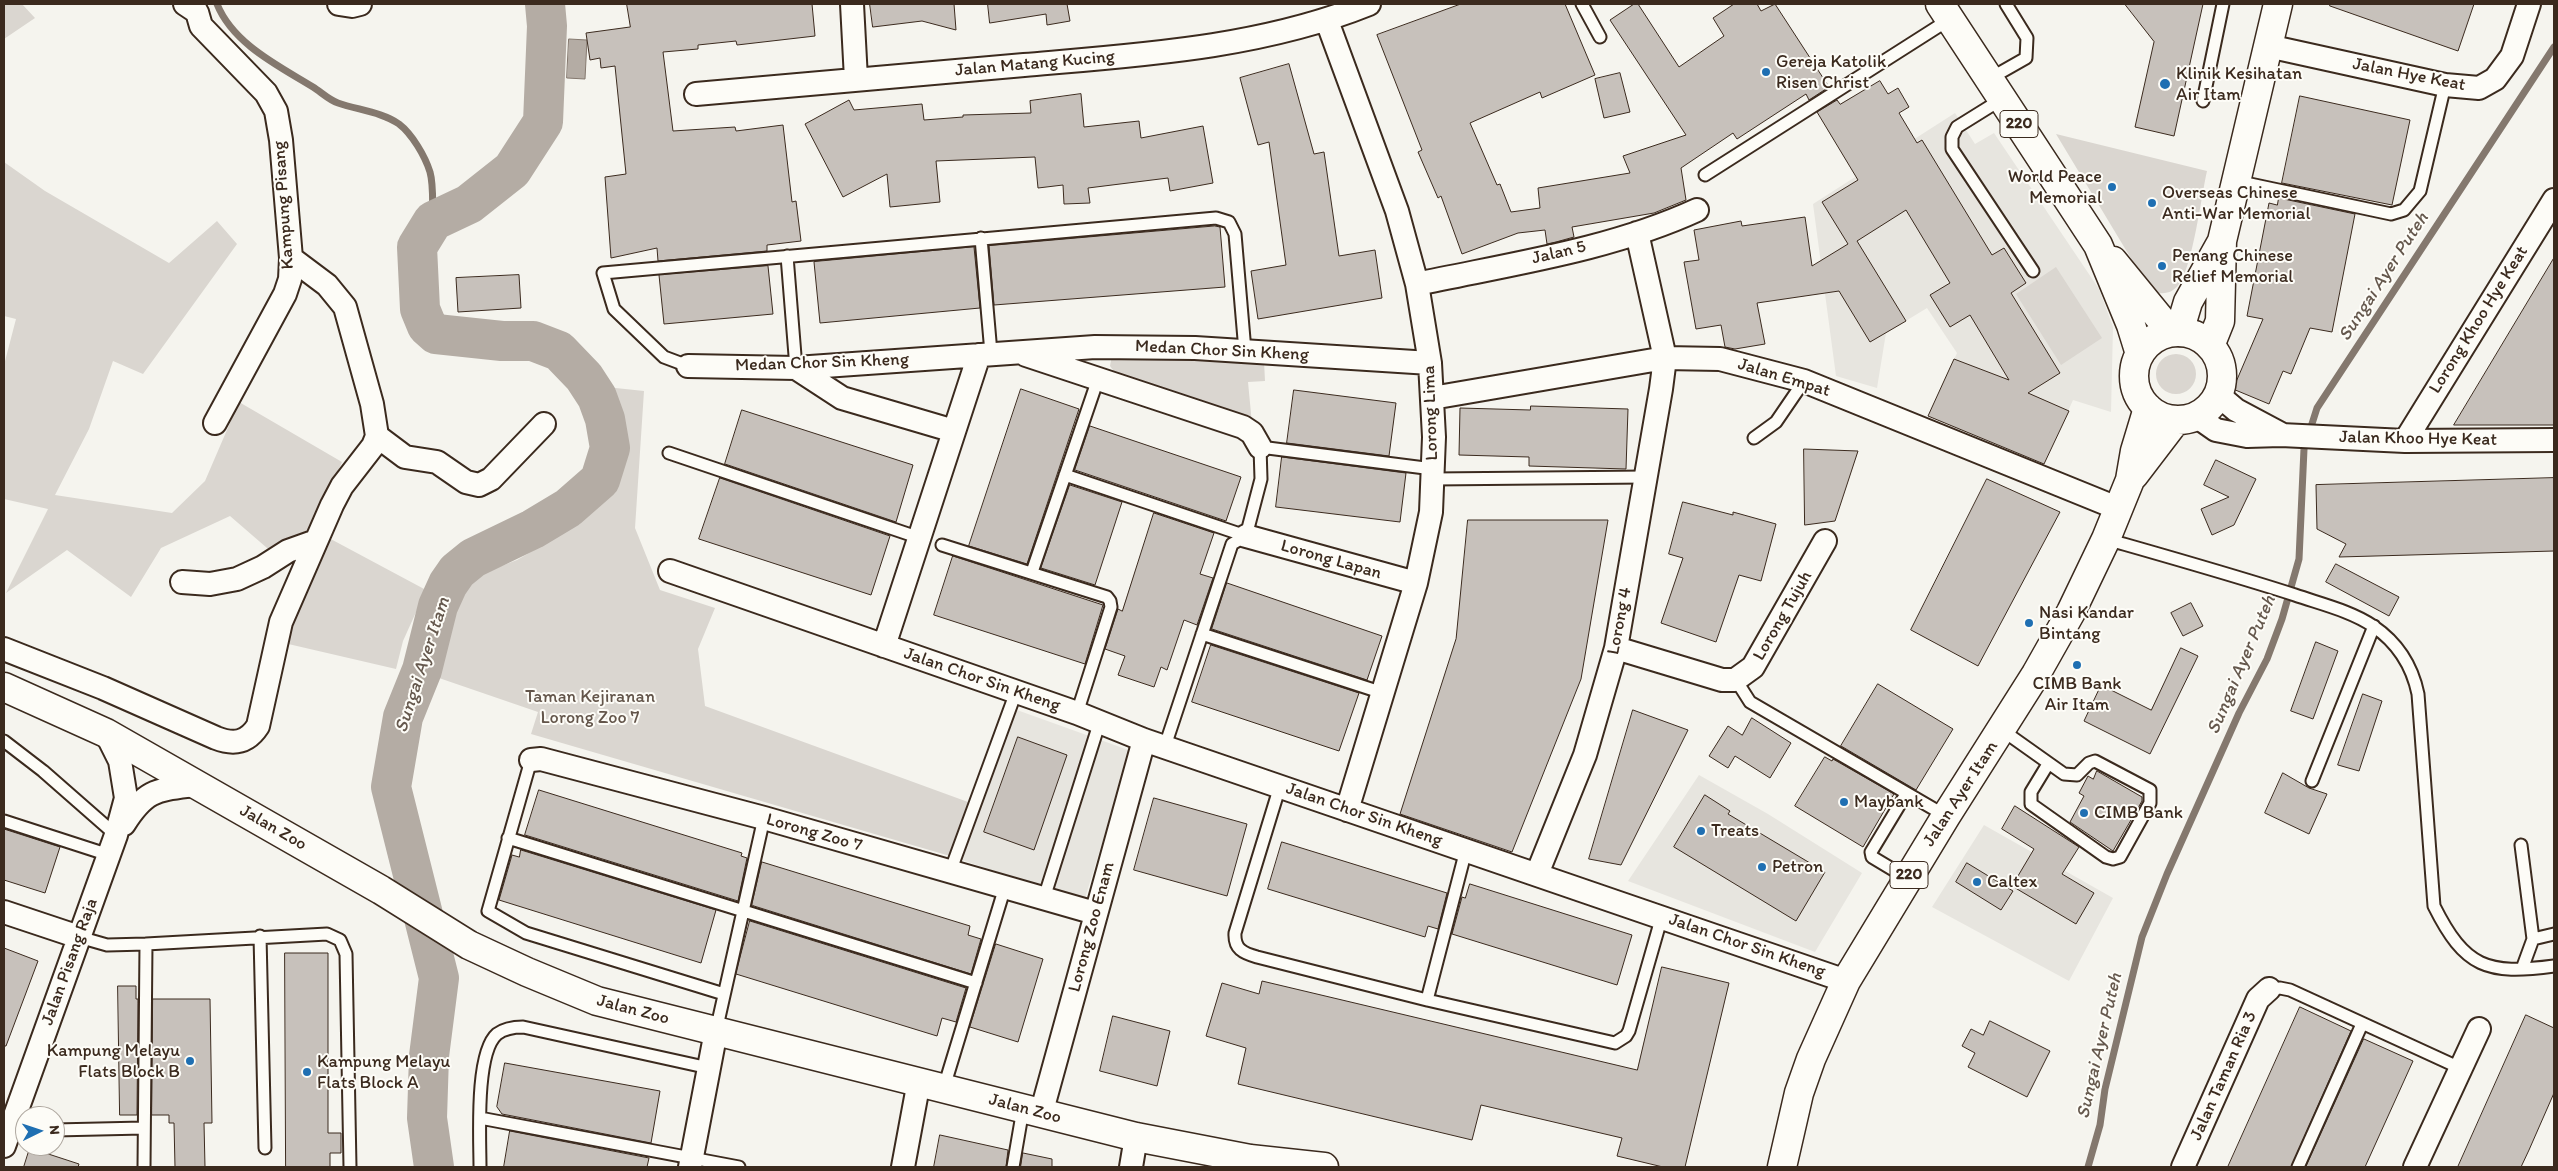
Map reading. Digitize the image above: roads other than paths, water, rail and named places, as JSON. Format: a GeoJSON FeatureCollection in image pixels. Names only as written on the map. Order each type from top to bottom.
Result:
{"type":"FeatureCollection","features":[{"type":"Feature","properties":{"kind":"main road"},"geometry":{"type":"LineString","coordinates":[[2210,346],[2220,321],[2222,240],[2278,4]]}},
{"type":"Feature","properties":{"kind":"main road","name":"220"},"geometry":{"type":"LineString","coordinates":[[1945,11],[2098,245],[2175,332]]}},
{"type":"Feature","properties":{"kind":"main road"},"geometry":{"type":"LineString","coordinates":[[2175,332],[2188,302],[2222,240]]}},
{"type":"Feature","properties":{"kind":"main road","name":"220"},"geometry":{"type":"LineString","coordinates":[[2098,245],[2131,325],[2140,354],[2136,364],[2136,388],[2148,408]]}},
{"type":"Feature","properties":{"kind":"main road"},"geometry":{"type":"LineString","coordinates":[[2140,354],[2159,336],[2175,332],[2190,334],[2210,346],[2221,369],[2221,382],[2218,394]]}},
{"type":"Feature","properties":{"kind":"main road","name":"220"},"geometry":{"type":"LineString","coordinates":[[2186,418],[2209,407],[2218,394]]}},
{"type":"Feature","properties":{"kind":"main road"},"geometry":{"type":"LineString","coordinates":[[2148,408],[2166,418],[2186,418]]}},
{"type":"Feature","properties":{"kind":"main road","name":"Jalan Ayer Itam"},"geometry":{"type":"LineString","coordinates":[[1782,1167],[1799,1093],[1811,1059],[1846,980],[1907,878],[2002,730],[2071,612],[2106,539],[2130,480],[2135,451],[2148,408]]}},
{"type":"Feature","properties":{"kind":"main road","name":"Jalan Ayer Itam"},"geometry":{"type":"LineString","coordinates":[[2130,480],[2186,418]]}},
{"type":"Feature","properties":{"kind":"main road","name":"Jalan Zoo"},"geometry":{"type":"LineString","coordinates":[[4,687],[106,733],[381,890],[469,945],[597,1002],[932,1084],[1032,1112],[1136,1137],[1250,1159],[1324,1167]]}},
{"type":"Feature","properties":{"kind":"street"},"geometry":{"type":"LineString","coordinates":[[339,4],[352,6],[360,4]]}},
{"type":"Feature","properties":{"kind":"street"},"geometry":{"type":"LineString","coordinates":[[852,4],[856,80]]}},
{"type":"Feature","properties":{"kind":"street","name":"Jalan Matang Kucing"},"geometry":{"type":"LineString","coordinates":[[696,94],[1173,52],[1286,31],[1327,21],[1369,4]]}},
{"type":"Feature","properties":{"kind":"street","name":"Jalan Hye Keat"},"geometry":{"type":"LineString","coordinates":[[2268,46],[2444,85],[2479,88],[2496,79],[2512,56],[2529,4]]}},
{"type":"Feature","properties":{"kind":"street","name":"Kampung Pisang"},"geometry":{"type":"LineString","coordinates":[[193,7],[202,26],[266,93],[276,111],[281,140],[291,258],[290,279],[285,294],[215,423]]}},
{"type":"Feature","properties":{"kind":"street","name":"Lorong Lima"},"geometry":{"type":"LineString","coordinates":[[1327,21],[1397,211],[1417,284],[1430,363],[1432,398],[1433,474],[1430,512],[1416,583],[1347,810]]}},
{"type":"Feature","properties":{"kind":"street","name":"Jalan 5"},"geometry":{"type":"LineString","coordinates":[[1417,284],[1561,253],[1638,233],[1660,227],[1697,210]]}},
{"type":"Feature","properties":{"kind":"street","name":"Lorong Khoo Hye Keat"},"geometry":{"type":"LineString","coordinates":[[2405,441],[2551,210]]}},
{"type":"Feature","properties":{"kind":"street"},"geometry":{"type":"LineString","coordinates":[[1638,233],[1666,358]]}},
{"type":"Feature","properties":{"kind":"street"},"geometry":{"type":"LineString","coordinates":[[4,649],[102,688],[223,741],[234,743],[244,741],[252,735],[258,726],[282,622],[316,540],[342,486],[372,446],[376,436],[372,404],[345,307],[327,285],[291,258]]}},
{"type":"Feature","properties":{"kind":"street","name":"Medan Chor Sin Kheng"},"geometry":{"type":"LineString","coordinates":[[688,366],[796,368],[1095,347],[1195,348],[1430,363]]}},
{"type":"Feature","properties":{"kind":"street","name":"Medan Chor Sin Kheng"},"geometry":{"type":"LineString","coordinates":[[1015,352],[1242,427],[1252,433],[1260,447]]}},
{"type":"Feature","properties":{"kind":"street","name":"Jalan Chor Sin Kheng"},"geometry":{"type":"LineString","coordinates":[[884,646],[954,431],[985,354]]}},
{"type":"Feature","properties":{"kind":"street","name":"Jalan Empat"},"geometry":{"type":"LineString","coordinates":[[1432,398],[1666,358],[1720,359],[1804,381],[2117,508]]}},
{"type":"Feature","properties":{"kind":"street","name":"Lorong 4"},"geometry":{"type":"LineString","coordinates":[[1537,874],[1585,755],[1616,648],[1666,358]]}},
{"type":"Feature","properties":{"kind":"street"},"geometry":{"type":"LineString","coordinates":[[796,368],[842,398],[954,431]]}},
{"type":"Feature","properties":{"kind":"street","name":"Jalan Khoo Hye Keat"},"geometry":{"type":"LineString","coordinates":[[2218,394],[2236,410],[2282,434]]}},
{"type":"Feature","properties":{"kind":"street","name":"Jalan Khoo Hye Keat"},"geometry":{"type":"LineString","coordinates":[[2186,418],[2216,430],[2247,436],[2282,434],[2405,441],[2554,440]]}},
{"type":"Feature","properties":{"kind":"street"},"geometry":{"type":"LineString","coordinates":[[376,436],[405,457],[437,462],[466,482],[479,485],[491,479],[544,424]]}},
{"type":"Feature","properties":{"kind":"street","name":"Lorong Lapan"},"geometry":{"type":"LineString","coordinates":[[1246,536],[1416,583]]}},
{"type":"Feature","properties":{"kind":"street"},"geometry":{"type":"LineString","coordinates":[[182,582],[210,584],[237,579],[263,567],[288,551],[316,540]]}},
{"type":"Feature","properties":{"kind":"street","name":"Lorong Tujuh"},"geometry":{"type":"LineString","coordinates":[[1736,680],[1753,667],[1825,541]]}},
{"type":"Feature","properties":{"kind":"street","name":"Jalan Chor Sin Kheng"},"geometry":{"type":"LineString","coordinates":[[670,571],[1077,712],[1154,743],[1846,980]]}},
{"type":"Feature","properties":{"kind":"street"},"geometry":{"type":"LineString","coordinates":[[1616,648],[1722,680],[1736,680]]}},
{"type":"Feature","properties":{"kind":"street","name":"Jalan Pisang Raja"},"geometry":{"type":"LineString","coordinates":[[24,1106],[126,798],[120,761],[106,733]]}},
{"type":"Feature","properties":{"kind":"street","name":"Lorong Zoo Enam"},"geometry":{"type":"LineString","coordinates":[[1032,1112],[1095,913],[1154,743]]}},
{"type":"Feature","properties":{"kind":"street","name":"Lorong Zoo 7"},"geometry":{"type":"LineString","coordinates":[[531,760],[541,760],[764,818],[1095,913]]}},
{"type":"Feature","properties":{"kind":"street","name":"Jalan Pisang Raja"},"geometry":{"type":"LineString","coordinates":[[112,845],[138,802],[162,789],[196,785]]}},
{"type":"Feature","properties":{"kind":"street"},"geometry":{"type":"LineString","coordinates":[[4,912],[79,937]]}},
{"type":"Feature","properties":{"kind":"street","name":"Jalan Taman Ria 3"},"geometry":{"type":"LineString","coordinates":[[2183,1167],[2258,999],[2269,989]]}},
{"type":"Feature","properties":{"kind":"street"},"geometry":{"type":"LineString","coordinates":[[2415,1167],[2479,1029]]}},
{"type":"Feature","properties":{"kind":"street"},"geometry":{"type":"LineString","coordinates":[[691,1163],[716,1031]]}},
{"type":"Feature","properties":{"kind":"street"},"geometry":{"type":"LineString","coordinates":[[903,1167],[932,1084]]}},
{"type":"Feature","properties":{"kind":"street","name":"Jalan Pisang Raja"},"geometry":{"type":"LineString","coordinates":[[4,1146],[15,1129]]}},
{"type":"Feature","properties":{"kind":"street"},"geometry":{"type":"LineString","coordinates":[[1131,1167],[1136,1137]]}},
{"type":"Feature","properties":{"kind":"lane"},"geometry":{"type":"LineString","coordinates":[[1582,4],[1600,37]]}},
{"type":"Feature","properties":{"kind":"lane"},"geometry":{"type":"LineString","coordinates":[[2006,4],[2026,38],[2026,58],[1957,127],[1952,137],[1952,149],[2033,271]]}},
{"type":"Feature","properties":{"kind":"lane"},"geometry":{"type":"LineString","coordinates":[[2203,101],[2223,4]]}},
{"type":"Feature","properties":{"kind":"lane"},"geometry":{"type":"LineString","coordinates":[[1705,175],[1945,11]]}},
{"type":"Feature","properties":{"kind":"lane"},"geometry":{"type":"LineString","coordinates":[[2236,181],[2391,214],[2404,210],[2420,191],[2444,85]]}},
{"type":"Feature","properties":{"kind":"lane"},"geometry":{"type":"LineString","coordinates":[[688,366],[664,357],[614,309],[603,274],[1216,218],[1229,222],[1235,234],[1245,351]]}},
{"type":"Feature","properties":{"kind":"lane"},"geometry":{"type":"LineString","coordinates":[[981,238],[985,354]]}},
{"type":"Feature","properties":{"kind":"lane"},"geometry":{"type":"LineString","coordinates":[[787,256],[796,368]]}},
{"type":"Feature","properties":{"kind":"lane"},"geometry":{"type":"LineString","coordinates":[[1032,572],[1098,379]]}},
{"type":"Feature","properties":{"kind":"lane"},"geometry":{"type":"LineString","coordinates":[[1754,438],[1776,422],[1804,381]]}},
{"type":"Feature","properties":{"kind":"lane"},"geometry":{"type":"LineString","coordinates":[[1154,743],[1202,634],[1232,544],[1246,536],[1261,479],[1260,447],[1433,474],[1646,477]]}},
{"type":"Feature","properties":{"kind":"lane"},"geometry":{"type":"LineString","coordinates":[[669,454],[920,538]]}},
{"type":"Feature","properties":{"kind":"lane"},"geometry":{"type":"LineString","coordinates":[[1065,475],[1246,536]]}},
{"type":"Feature","properties":{"kind":"lane"},"geometry":{"type":"LineString","coordinates":[[2106,539],[2248,580],[2356,616],[2374,626],[2398,647],[2414,677],[2418,694],[2434,906],[2448,934],[2469,958],[2492,968],[2522,969],[2554,966]]}},
{"type":"Feature","properties":{"kind":"lane"},"geometry":{"type":"LineString","coordinates":[[942,545],[1032,572],[1106,597],[1110,601],[1111,607],[1077,712]]}},
{"type":"Feature","properties":{"kind":"lane"},"geometry":{"type":"LineString","coordinates":[[2312,781],[2374,626]]}},
{"type":"Feature","properties":{"kind":"lane"},"geometry":{"type":"LineString","coordinates":[[1202,634],[1383,692]]}},
{"type":"Feature","properties":{"kind":"lane"},"geometry":{"type":"LineString","coordinates":[[1736,680],[1750,702],[1946,816]]}},
{"type":"Feature","properties":{"kind":"lane"},"geometry":{"type":"LineString","coordinates":[[950,872],[1016,692]]}},
{"type":"Feature","properties":{"kind":"lane"},"geometry":{"type":"LineString","coordinates":[[1044,898],[1100,722]]}},
{"type":"Feature","properties":{"kind":"lane"},"geometry":{"type":"LineString","coordinates":[[2002,730],[2048,764],[2070,776],[2077,775],[2089,763],[2100,763],[2150,790],[2150,804],[2125,852],[2120,857],[2113,859],[2106,857],[2035,809],[2031,804],[2031,792],[2048,764]]}},
{"type":"Feature","properties":{"kind":"lane"},"geometry":{"type":"LineString","coordinates":[[4,741],[43,771],[112,845]]}},
{"type":"Feature","properties":{"kind":"lane"},"geometry":{"type":"LineString","coordinates":[[531,760],[488,911],[526,933],[724,994]]}},
{"type":"Feature","properties":{"kind":"lane"},"geometry":{"type":"LineString","coordinates":[[1280,786],[1235,933],[1236,946],[1241,951],[1257,957],[1427,1000],[1616,1043],[1626,1036],[1629,1031],[1662,916]]}},
{"type":"Feature","properties":{"kind":"lane"},"geometry":{"type":"LineString","coordinates":[[1906,794],[1871,852],[1872,857],[1907,878]]}},
{"type":"Feature","properties":{"kind":"lane"},"geometry":{"type":"LineString","coordinates":[[716,1031],[764,818]]}},
{"type":"Feature","properties":{"kind":"lane"},"geometry":{"type":"LineString","coordinates":[[4,821],[112,845]]}},
{"type":"Feature","properties":{"kind":"lane"},"geometry":{"type":"LineString","coordinates":[[508,838],[976,983]]}},
{"type":"Feature","properties":{"kind":"lane"},"geometry":{"type":"LineString","coordinates":[[2521,845],[2533,939],[2522,969]]}},
{"type":"Feature","properties":{"kind":"lane"},"geometry":{"type":"LineString","coordinates":[[1427,1000],[1466,850]]}},
{"type":"Feature","properties":{"kind":"lane"},"geometry":{"type":"LineString","coordinates":[[932,1084],[976,983],[1005,887]]}},
{"type":"Feature","properties":{"kind":"lane"},"geometry":{"type":"LineString","coordinates":[[79,937],[107,945],[326,934],[340,940],[345,946],[350,1167]]}},
{"type":"Feature","properties":{"kind":"lane"},"geometry":{"type":"LineString","coordinates":[[2533,939],[2554,934]]}},
{"type":"Feature","properties":{"kind":"lane"},"geometry":{"type":"LineString","coordinates":[[260,936],[265,1148]]}},
{"type":"Feature","properties":{"kind":"lane"},"geometry":{"type":"LineString","coordinates":[[144,1167],[146,944]]}},
{"type":"Feature","properties":{"kind":"lane"},"geometry":{"type":"LineString","coordinates":[[2269,989],[2290,990],[2460,1068]]}},
{"type":"Feature","properties":{"kind":"lane"},"geometry":{"type":"LineString","coordinates":[[2298,1167],[2362,1024]]}},
{"type":"Feature","properties":{"kind":"lane"},"geometry":{"type":"LineString","coordinates":[[480,1167],[481,1083],[488,1050],[497,1034],[513,1027],[709,1068]]}},
{"type":"Feature","properties":{"kind":"lane"},"geometry":{"type":"LineString","coordinates":[[1013,1167],[1032,1112]]}},
{"type":"Feature","properties":{"kind":"lane"},"geometry":{"type":"LineString","coordinates":[[480,1118],[691,1163],[739,1167]]}},
{"type":"Feature","properties":{"kind":"lane"},"geometry":{"type":"LineString","coordinates":[[65,1130],[143,1128]]}},
{"type":"Feature","properties":{"kind":"waterway","name":"Sungai Ayer Itam"},"geometry":{"type":"LineString","coordinates":[[217,4],[224,18],[234,31],[258,53],[335,102],[385,117],[399,124],[409,133],[418,146],[430,172],[433,221]]}},
{"type":"Feature","properties":{"kind":"waterway","name":"Sungai Ayer Itam"},"geometry":{"type":"LineString","coordinates":[[434,1167],[427,1118],[429,1056],[439,978],[391,787],[403,717],[422,670],[438,606],[448,584],[457,571],[473,558],[533,529],[568,508],[600,480],[610,448],[605,419],[597,397],[584,377],[559,351],[533,341],[502,341],[436,334],[427,326],[420,309],[417,247],[433,221],[469,204],[512,170],[543,122],[547,26],[545,4]]}},
{"type":"Feature","properties":{"kind":"waterway","name":"Sungai Ayer Puteh"},"geometry":{"type":"LineString","coordinates":[[2088,1167],[2100,1125],[2105,1089],[2142,937],[2167,874],[2239,713],[2267,659],[2282,619],[2299,559],[2304,449],[2317,408],[2554,47]]}},
{"type":"Feature","properties":{"kind":"place","name":"Gereja Katolik Risen Christ"},"geometry":{"type":"Point","coordinates":[1766,72]}},
{"type":"Feature","properties":{"kind":"place","name":"Klinik Kesihatan Air Itam"},"geometry":{"type":"Point","coordinates":[2165,84]}},
{"type":"Feature","properties":{"kind":"place","name":"World Peace Memorial"},"geometry":{"type":"Point","coordinates":[2112,187]}},
{"type":"Feature","properties":{"kind":"place","name":"Overseas Chinese Anti-War Memorial"},"geometry":{"type":"Point","coordinates":[2152,203]}},
{"type":"Feature","properties":{"kind":"place","name":"Penang Chinese Relief Memorial"},"geometry":{"type":"Point","coordinates":[2162,266]}},
{"type":"Feature","properties":{"kind":"place","name":"Nasi Kandar Bintang"},"geometry":{"type":"Point","coordinates":[2029,623]}},
{"type":"Feature","properties":{"kind":"place","name":"CIMB Bank Air Itam"},"geometry":{"type":"Point","coordinates":[2077,665]}},
{"type":"Feature","properties":{"kind":"place","name":"Maybank"},"geometry":{"type":"Point","coordinates":[1844,802]}},
{"type":"Feature","properties":{"kind":"place","name":"CIMB Bank"},"geometry":{"type":"Point","coordinates":[2084,813]}},
{"type":"Feature","properties":{"kind":"place","name":"Treats"},"geometry":{"type":"Point","coordinates":[1701,831]}},
{"type":"Feature","properties":{"kind":"place","name":"Petron"},"geometry":{"type":"Point","coordinates":[1762,867]}},
{"type":"Feature","properties":{"kind":"place","name":"Caltex"},"geometry":{"type":"Point","coordinates":[1977,882]}},
{"type":"Feature","properties":{"kind":"place","name":"Kampung Melayu Flats Block B"},"geometry":{"type":"Point","coordinates":[190,1061]}},
{"type":"Feature","properties":{"kind":"place","name":"Kampung Melayu Flats Block A"},"geometry":{"type":"Point","coordinates":[307,1072]}},
{"type":"Feature","properties":{"kind":"park label","name":"Taman Kejiranan Lorong Zoo 7"},"geometry":{"type":"Point","coordinates":[590,708]}}]}
